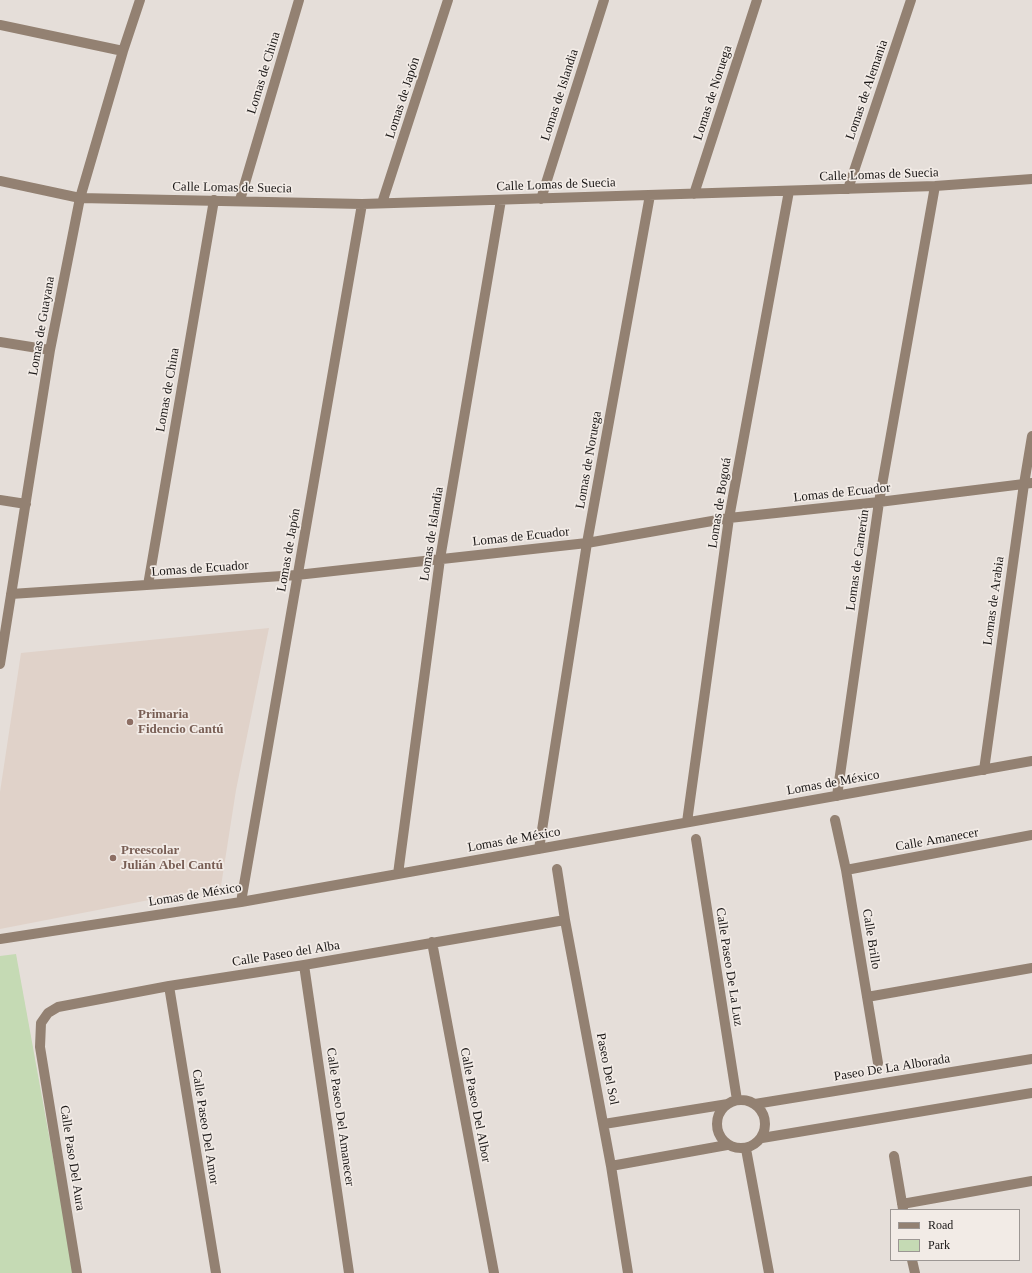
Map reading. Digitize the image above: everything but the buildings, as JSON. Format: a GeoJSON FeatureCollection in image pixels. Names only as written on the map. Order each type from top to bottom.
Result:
{"type":"FeatureCollection","features":[{"type":"Feature","properties":{"kind":"street","name":"Lomas de Guayana"},"geometry":{"type":"LineString","coordinates":[[0,664],[50,350],[80,198],[123,51],[140,0]]}},
{"type":"Feature","properties":{"kind":"street","name":"Lomas de China"},"geometry":{"type":"LineString","coordinates":[[240,200],[299,0]]}},
{"type":"Feature","properties":{"kind":"street","name":"Lomas de Japón"},"geometry":{"type":"LineString","coordinates":[[382,203],[448,0]]}},
{"type":"Feature","properties":{"kind":"street","name":"Lomas de Islandia"},"geometry":{"type":"LineString","coordinates":[[541,199],[604,0]]}},
{"type":"Feature","properties":{"kind":"street","name":"Lomas de Noruega"},"geometry":{"type":"LineString","coordinates":[[694,194],[757,0]]}},
{"type":"Feature","properties":{"kind":"street","name":"Lomas de Alemania"},"geometry":{"type":"LineString","coordinates":[[848,189],[911,0]]}},
{"type":"Feature","properties":{"kind":"street"},"geometry":{"type":"LineString","coordinates":[[0,25],[123,51]]}},
{"type":"Feature","properties":{"kind":"street","name":"Calle Lomas de Suecia"},"geometry":{"type":"LineString","coordinates":[[0,181],[80,198],[240,200],[362,204],[935,186],[1032,179]]}},
{"type":"Feature","properties":{"kind":"street","name":"Lomas de Camerún"},"geometry":{"type":"LineString","coordinates":[[837,796],[879,502],[935,186]]}},
{"type":"Feature","properties":{"kind":"street","name":"Lomas de Bogotá"},"geometry":{"type":"LineString","coordinates":[[687,822],[730,518],[790,190]]}},
{"type":"Feature","properties":{"kind":"street","name":"Lomas de Noruega"},"geometry":{"type":"LineString","coordinates":[[539,849],[587,543],[650,195]]}},
{"type":"Feature","properties":{"kind":"street","name":"Lomas de China"},"geometry":{"type":"LineString","coordinates":[[148,585],[214,200]]}},
{"type":"Feature","properties":{"kind":"street","name":"Lomas de Islandia"},"geometry":{"type":"LineString","coordinates":[[398,874],[440,559],[501,200]]}},
{"type":"Feature","properties":{"kind":"street","name":"Lomas de Japón"},"geometry":{"type":"LineString","coordinates":[[241,902],[362,204]]}},
{"type":"Feature","properties":{"kind":"street"},"geometry":{"type":"LineString","coordinates":[[0,342],[50,350]]}},
{"type":"Feature","properties":{"kind":"street","name":"Lomas de Arabia"},"geometry":{"type":"LineString","coordinates":[[984,770],[1028,484],[1032,436]]}},
{"type":"Feature","properties":{"kind":"street","name":"Lomas de Ecuador"},"geometry":{"type":"LineString","coordinates":[[11,594],[297,575],[587,543],[730,518],[1028,484]]}},
{"type":"Feature","properties":{"kind":"street"},"geometry":{"type":"LineString","coordinates":[[0,500],[26,504]]}},
{"type":"Feature","properties":{"kind":"street","name":"Lomas de México"},"geometry":{"type":"LineString","coordinates":[[0,939],[241,902],[1032,761]]}},
{"type":"Feature","properties":{"kind":"street","name":"Calle Brillo"},"geometry":{"type":"LineString","coordinates":[[835,820],[846,870],[878,1063]]}},
{"type":"Feature","properties":{"kind":"street","name":"Calle Amanecer"},"geometry":{"type":"LineString","coordinates":[[846,870],[1032,836]]}},
{"type":"Feature","properties":{"kind":"street","name":"Calle Paseo De La Luz"},"geometry":{"type":"LineString","coordinates":[[696,839],[732,1102]]}},
{"type":"Feature","properties":{"kind":"street","name":"Paseo Del Sol"},"geometry":{"type":"LineString","coordinates":[[557,870],[565,920],[604,1124],[628,1273]]}},
{"type":"Feature","properties":{"kind":"street","name":"Calle Paseo del Alba"},"geometry":{"type":"LineString","coordinates":[[40,1047],[41,1023],[48,1013],[58,1007],[169,986],[304,965],[565,920]]}},
{"type":"Feature","properties":{"kind":"street","name":"Calle Paseo Del Albor"},"geometry":{"type":"LineString","coordinates":[[432,942],[494,1273]]}},
{"type":"Feature","properties":{"kind":"street","name":"Calle Paseo Del Amanecer"},"geometry":{"type":"LineString","coordinates":[[304,965],[349,1273]]}},
{"type":"Feature","properties":{"kind":"street"},"geometry":{"type":"LineString","coordinates":[[867,997],[1032,968]]}},
{"type":"Feature","properties":{"kind":"street","name":"Calle Paseo Del Amor"},"geometry":{"type":"LineString","coordinates":[[169,986],[216,1273]]}},
{"type":"Feature","properties":{"kind":"street","name":"Calle Paso Del Aura"},"geometry":{"type":"LineString","coordinates":[[40,1047],[78,1273]]}},
{"type":"Feature","properties":{"kind":"street","name":"Paseo De La Alborada"},"geometry":{"type":"LineString","coordinates":[[755,1104],[1032,1059]]}},
{"type":"Feature","properties":{"kind":"street"},"geometry":{"type":"LineString","coordinates":[[762,1138],[1032,1093]]}},
{"type":"Feature","properties":{"kind":"street"},"geometry":{"type":"LineString","coordinates":[[604,1124],[732,1102],[746,1100],[755,1104],[762,1111],[766,1120],[762,1138],[755,1145],[736,1149],[727,1145],[721,1138],[717,1129],[717,1119],[721,1110],[732,1102]]}},
{"type":"Feature","properties":{"kind":"street"},"geometry":{"type":"LineString","coordinates":[[611,1166],[727,1145]]}},
{"type":"Feature","properties":{"kind":"street"},"geometry":{"type":"LineString","coordinates":[[746,1148],[769,1273]]}},
{"type":"Feature","properties":{"kind":"street"},"geometry":{"type":"LineString","coordinates":[[894,1156],[903,1207],[1032,1181]]}},
{"type":"Feature","properties":{"kind":"street"},"geometry":{"type":"LineString","coordinates":[[912,1261],[915,1273]]}},
{"type":"Feature","properties":{"kind":"shaded area","name":"Primaria Fidencio Cantú"},"geometry":{"type":"Polygon","coordinates":[[[269,628],[236,790],[221,886],[0,929],[0,792],[21,653],[269,628]]]}},
{"type":"Feature","properties":{"kind":"green space"},"geometry":{"type":"Polygon","coordinates":[[[16,954],[74,1273],[0,1273],[0,956],[16,954]]]}},
{"type":"Feature","properties":{"kind":"place","name":"Primaria Fidencio Cantú"},"geometry":{"type":"Point","coordinates":[130,722]}},
{"type":"Feature","properties":{"kind":"place","name":"Preescolar Julián Abel Cantú"},"geometry":{"type":"Point","coordinates":[113,858]}}]}
